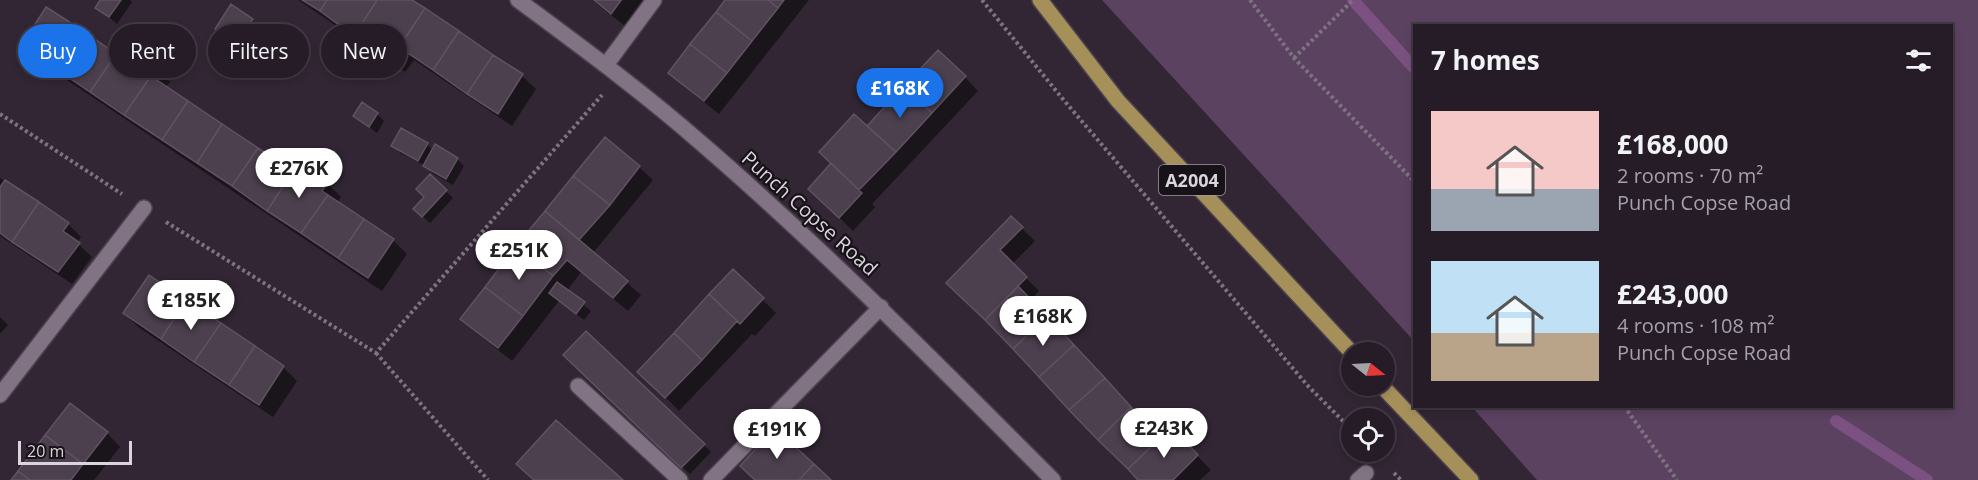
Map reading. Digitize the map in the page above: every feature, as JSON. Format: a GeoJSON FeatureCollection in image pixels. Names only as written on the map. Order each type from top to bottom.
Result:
{"type":"FeatureCollection","features":[{"type":"Feature","properties":{"kind":"main road","name":"A2004"},"geometry":{"type":"LineString","coordinates":[[1040,0],[1118,101],[1342,342]]}},
{"type":"Feature","properties":{"kind":"main road"},"geometry":{"type":"LineString","coordinates":[[1391,396],[1470,480]]}},
{"type":"Feature","properties":{"kind":"street","name":"Punch Copse Road"},"geometry":{"type":"LineString","coordinates":[[518,0],[606,65],[700,142],[881,307],[1053,480]]}},
{"type":"Feature","properties":{"kind":"street"},"geometry":{"type":"LineString","coordinates":[[606,65],[654,0]]}},
{"type":"Feature","properties":{"kind":"street"},"geometry":{"type":"LineString","coordinates":[[0,395],[144,208]]}},
{"type":"Feature","properties":{"kind":"street"},"geometry":{"type":"LineString","coordinates":[[711,480],[881,307]]}},
{"type":"Feature","properties":{"kind":"street"},"geometry":{"type":"LineString","coordinates":[[578,386],[680,480]]}},
{"type":"Feature","properties":{"kind":"path"},"geometry":{"type":"LineString","coordinates":[[982,0],[1062,98],[1308,386],[1341,419]]}},
{"type":"Feature","properties":{"kind":"path"},"geometry":{"type":"LineString","coordinates":[[1250,0],[1294,58],[1413,180]]}},
{"type":"Feature","properties":{"kind":"path"},"geometry":{"type":"LineString","coordinates":[[1294,58],[1353,0]]}},
{"type":"Feature","properties":{"kind":"path"},"geometry":{"type":"LineString","coordinates":[[376,353],[618,76]]}},
{"type":"Feature","properties":{"kind":"path"},"geometry":{"type":"LineString","coordinates":[[0,114],[144,208],[376,353],[488,480]]}},
{"type":"Feature","properties":{"kind":"path"},"geometry":{"type":"LineString","coordinates":[[1624,408],[1677,480]]}},
{"type":"Feature","properties":{"kind":"shaded area"},"geometry":{"type":"Polygon","coordinates":[[[1102,0],[1978,0],[1978,480],[1537,480],[1473,408],[1953,408],[1953,24],[1413,24],[1413,340],[1102,0]]]}},
{"type":"Feature","properties":{"kind":"building"},"geometry":{"type":"Polygon","coordinates":[[[100,0],[121,0],[109,17],[95,8],[100,0]]]}},
{"type":"Feature","properties":{"kind":"building"},"geometry":{"type":"Polygon","coordinates":[[[302,0],[327,0],[320,11],[302,0]]]}},
{"type":"Feature","properties":{"kind":"building"},"geometry":{"type":"Polygon","coordinates":[[[327,0],[377,0],[362,24],[338,24],[320,11],[327,0]]]}},
{"type":"Feature","properties":{"kind":"building"},"geometry":{"type":"Polygon","coordinates":[[[377,0],[412,0],[425,8],[407,36],[407,24],[362,24],[377,0]]]}},
{"type":"Feature","properties":{"kind":"building"},"geometry":{"type":"Polygon","coordinates":[[[594,0],[621,0],[611,14],[594,0]]]}},
{"type":"Feature","properties":{"kind":"building"},"geometry":{"type":"Polygon","coordinates":[[[725,0],[768,0],[778,8],[752,41],[716,12],[725,0]]]}},
{"type":"Feature","properties":{"kind":"building"},"geometry":{"type":"Polygon","coordinates":[[[768,0],[784,0],[778,8],[768,0]]]}},
{"type":"Feature","properties":{"kind":"building"},"geometry":{"type":"Polygon","coordinates":[[[231,4],[253,19],[250,24],[218,24],[231,4]]]}},
{"type":"Feature","properties":{"kind":"building"},"geometry":{"type":"Polygon","coordinates":[[[46,7],[73,24],[35,24],[46,7]]]}},
{"type":"Feature","properties":{"kind":"building"},"geometry":{"type":"Polygon","coordinates":[[[425,8],[459,31],[433,70],[407,52],[407,35],[425,8]]]}},
{"type":"Feature","properties":{"kind":"building"},"geometry":{"type":"Polygon","coordinates":[[[716,12],[752,41],[727,73],[690,44],[716,12]]]}},
{"type":"Feature","properties":{"kind":"building"},"geometry":{"type":"Polygon","coordinates":[[[459,31],[493,55],[467,94],[433,70],[459,31]]]}},
{"type":"Feature","properties":{"kind":"building"},"geometry":{"type":"Polygon","coordinates":[[[97,41],[109,49],[109,64],[90,92],[69,78],[97,78],[97,41]]]}},
{"type":"Feature","properties":{"kind":"building"},"geometry":{"type":"Polygon","coordinates":[[[690,44],[727,73],[704,101],[668,73],[690,44]]]}},
{"type":"Feature","properties":{"kind":"building"},"geometry":{"type":"Polygon","coordinates":[[[938,50],[966,76],[932,113],[904,86],[938,50]]]}},
{"type":"Feature","properties":{"kind":"building"},"geometry":{"type":"Polygon","coordinates":[[[493,55],[523,74],[498,114],[467,94],[493,55]]]}},
{"type":"Feature","properties":{"kind":"building"},"geometry":{"type":"Polygon","coordinates":[[[109,64],[109,78],[149,78],[124,115],[90,92],[109,64]]]}},
{"type":"Feature","properties":{"kind":"building"},"geometry":{"type":"Polygon","coordinates":[[[150,78],[154,78],[188,101],[162,140],[124,115],[150,78]]]}},
{"type":"Feature","properties":{"kind":"building"},"geometry":{"type":"Polygon","coordinates":[[[904,86],[932,113],[896,152],[867,126],[904,86]]]}},
{"type":"Feature","properties":{"kind":"building"},"geometry":{"type":"Polygon","coordinates":[[[188,101],[222,124],[197,163],[162,140],[188,101]]]}},
{"type":"Feature","properties":{"kind":"building"},"geometry":{"type":"Polygon","coordinates":[[[362,102],[378,113],[369,127],[353,116],[362,102]]]}},
{"type":"Feature","properties":{"kind":"building"},"geometry":{"type":"Polygon","coordinates":[[[854,114],[896,152],[859,190],[819,152],[854,114]]]}},
{"type":"Feature","properties":{"kind":"building"},"geometry":{"type":"Polygon","coordinates":[[[222,124],[258,148],[232,186],[197,163],[222,124]]]}},
{"type":"Feature","properties":{"kind":"building"},"geometry":{"type":"Polygon","coordinates":[[[401,128],[428,143],[418,161],[391,146],[401,128]]]}},
{"type":"Feature","properties":{"kind":"building"},"geometry":{"type":"Polygon","coordinates":[[[605,137],[640,166],[610,205],[573,176],[605,137]]]}},
{"type":"Feature","properties":{"kind":"building"},"geometry":{"type":"Polygon","coordinates":[[[435,144],[458,158],[446,179],[423,166],[435,144]]]}},
{"type":"Feature","properties":{"kind":"building"},"geometry":{"type":"Polygon","coordinates":[[[258,148],[293,171],[267,211],[232,186],[258,148]]]}},
{"type":"Feature","properties":{"kind":"building"},"geometry":{"type":"Polygon","coordinates":[[[831,163],[862,193],[839,218],[808,189],[831,163]]]}},
{"type":"Feature","properties":{"kind":"building"},"geometry":{"type":"Polygon","coordinates":[[[303,166],[328,182],[322,191],[328,195],[301,233],[267,211],[293,171],[297,174],[303,166]]]}},
{"type":"Feature","properties":{"kind":"building"},"geometry":{"type":"Polygon","coordinates":[[[430,174],[447,190],[422,217],[413,209],[424,197],[416,189],[430,174]]]}},
{"type":"Feature","properties":{"kind":"building"},"geometry":{"type":"Polygon","coordinates":[[[573,176],[610,205],[579,240],[545,211],[573,176]]]}},
{"type":"Feature","properties":{"kind":"building"},"geometry":{"type":"Polygon","coordinates":[[[5,180],[39,202],[12,242],[0,233],[0,187],[5,180]]]}},
{"type":"Feature","properties":{"kind":"building"},"geometry":{"type":"Polygon","coordinates":[[[328,195],[364,219],[338,258],[301,233],[328,195]]]}},
{"type":"Feature","properties":{"kind":"building"},"geometry":{"type":"Polygon","coordinates":[[[39,202],[69,223],[63,231],[80,243],[58,272],[12,242],[39,202]]]}},
{"type":"Feature","properties":{"kind":"building"},"geometry":{"type":"Polygon","coordinates":[[[545,211],[628,281],[613,298],[567,260],[553,276],[516,246],[545,211]]]}},
{"type":"Feature","properties":{"kind":"building"},"geometry":{"type":"Polygon","coordinates":[[[1011,216],[1023,227],[1000,250],[1027,277],[985,320],[946,283],[1011,216]]]}},
{"type":"Feature","properties":{"kind":"building"},"geometry":{"type":"Polygon","coordinates":[[[364,219],[394,239],[368,278],[338,258],[364,219]]]}},
{"type":"Feature","properties":{"kind":"building"},"geometry":{"type":"Polygon","coordinates":[[[516,246],[553,276],[523,316],[485,287],[516,246]]]}},
{"type":"Feature","properties":{"kind":"building"},"geometry":{"type":"Polygon","coordinates":[[[733,269],[764,298],[740,324],[709,294],[733,269]]]}},
{"type":"Feature","properties":{"kind":"building"},"geometry":{"type":"Polygon","coordinates":[[[149,275],[186,300],[161,339],[123,313],[149,275]]]}},
{"type":"Feature","properties":{"kind":"building"},"geometry":{"type":"Polygon","coordinates":[[[557,282],[585,302],[576,314],[549,293],[557,282]]]}},
{"type":"Feature","properties":{"kind":"building"},"geometry":{"type":"Polygon","coordinates":[[[1018,286],[1047,316],[1013,349],[985,320],[1018,286]]]}},
{"type":"Feature","properties":{"kind":"building"},"geometry":{"type":"Polygon","coordinates":[[[485,287],[523,316],[498,348],[460,319],[485,287]]]}},
{"type":"Feature","properties":{"kind":"building"},"geometry":{"type":"Polygon","coordinates":[[[709,294],[737,321],[702,360],[674,333],[709,294]]]}},
{"type":"Feature","properties":{"kind":"building"},"geometry":{"type":"Polygon","coordinates":[[[186,300],[221,323],[194,362],[161,339],[186,300]]]}},
{"type":"Feature","properties":{"kind":"building"},"geometry":{"type":"Polygon","coordinates":[[[1047,316],[1074,345],[1039,377],[1013,349],[1047,316]]]}},
{"type":"Feature","properties":{"kind":"building"},"geometry":{"type":"Polygon","coordinates":[[[221,323],[255,346],[229,385],[194,362],[221,323]]]}},
{"type":"Feature","properties":{"kind":"building"},"geometry":{"type":"Polygon","coordinates":[[[586,331],[705,444],[681,468],[563,355],[586,331]]]}},
{"type":"Feature","properties":{"kind":"building"},"geometry":{"type":"Polygon","coordinates":[[[674,333],[702,360],[665,398],[637,372],[674,333]]]}},
{"type":"Feature","properties":{"kind":"building"},"geometry":{"type":"Polygon","coordinates":[[[1074,345],[1105,378],[1069,410],[1039,377],[1074,345]]]}},
{"type":"Feature","properties":{"kind":"building"},"geometry":{"type":"Polygon","coordinates":[[[255,346],[284,366],[259,405],[229,385],[255,346]]]}},
{"type":"Feature","properties":{"kind":"building"},"geometry":{"type":"Polygon","coordinates":[[[1105,378],[1131,407],[1098,440],[1069,410],[1105,378]]]}},
{"type":"Feature","properties":{"kind":"building"},"geometry":{"type":"Polygon","coordinates":[[[70,403],[108,432],[83,464],[45,435],[70,403]]]}},
{"type":"Feature","properties":{"kind":"building"},"geometry":{"type":"Polygon","coordinates":[[[1131,407],[1161,437],[1128,469],[1098,440],[1131,407]]]}},
{"type":"Feature","properties":{"kind":"building"},"geometry":{"type":"Polygon","coordinates":[[[556,420],[623,480],[534,480],[516,464],[556,420]]]}},
{"type":"Feature","properties":{"kind":"building"},"geometry":{"type":"Polygon","coordinates":[[[1172,427],[1198,455],[1173,480],[1138,480],[1128,469],[1172,427]]]}},
{"type":"Feature","properties":{"kind":"building"},"geometry":{"type":"Polygon","coordinates":[[[775,428],[814,464],[799,480],[755,480],[740,466],[775,428]]]}},
{"type":"Feature","properties":{"kind":"building"},"geometry":{"type":"Polygon","coordinates":[[[45,435],[83,464],[71,480],[30,480],[18,471],[45,435]]]}},
{"type":"Feature","properties":{"kind":"building"},"geometry":{"type":"Polygon","coordinates":[[[814,464],[831,480],[799,480],[814,464]]]}},
{"type":"Feature","properties":{"kind":"building"},"geometry":{"type":"Polygon","coordinates":[[[18,471],[30,480],[11,480],[18,471]]]}},
{"type":"Feature","properties":{"kind":"waterway"},"geometry":{"type":"LineString","coordinates":[[1353,0],[1413,67]]}},
{"type":"Feature","properties":{"kind":"waterway"},"geometry":{"type":"LineString","coordinates":[[1836,421],[1927,480]]}}]}
